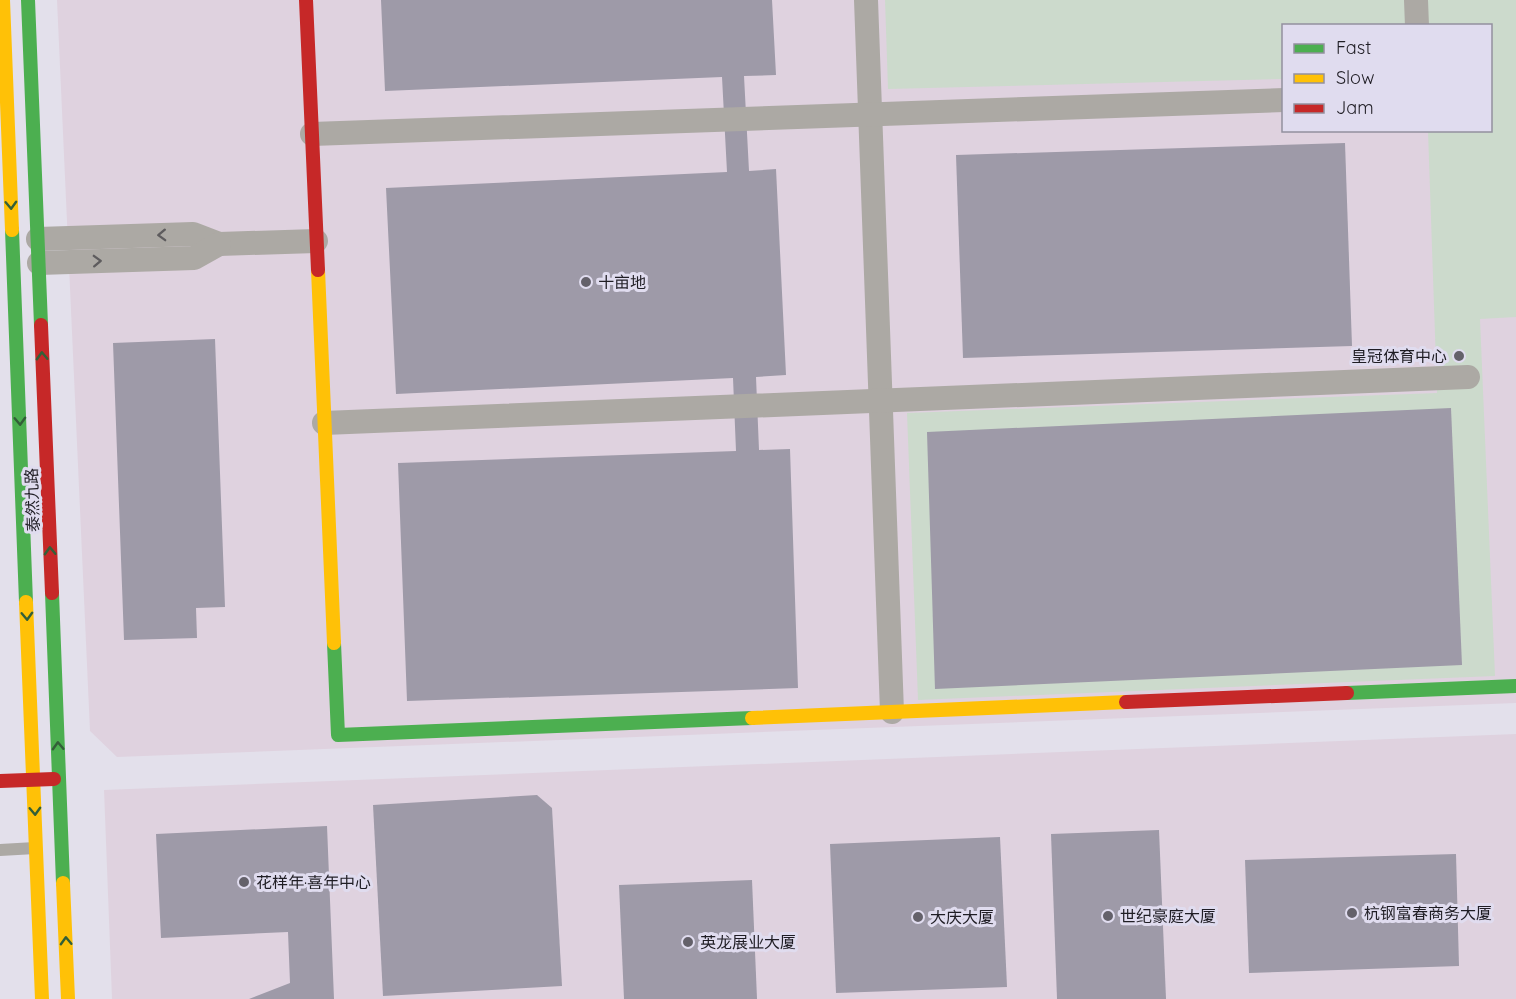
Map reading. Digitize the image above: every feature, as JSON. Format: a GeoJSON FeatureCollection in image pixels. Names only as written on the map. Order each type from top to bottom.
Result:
{"type":"FeatureCollection","features":[{"type":"Feature","properties":{"kind":"street","name":"泰然九路"},"geometry":{"type":"LineString","coordinates":[[3,0],[6,241],[34,780],[42,999]]}},
{"type":"Feature","properties":{"kind":"street","name":"泰然九路"},"geometry":{"type":"LineString","coordinates":[[28,0],[68,999]]}},
{"type":"Feature","properties":{"kind":"street"},"geometry":{"type":"LineString","coordinates":[[306,0],[338,735],[1516,686]]}},
{"type":"Feature","properties":{"kind":"street"},"geometry":{"type":"LineString","coordinates":[[866,0],[892,712]]}},
{"type":"Feature","properties":{"kind":"street"},"geometry":{"type":"LineString","coordinates":[[1416,0],[1417,24]]}},
{"type":"Feature","properties":{"kind":"street"},"geometry":{"type":"LineString","coordinates":[[312,135],[1282,100]]}},
{"type":"Feature","properties":{"kind":"street"},"geometry":{"type":"LineString","coordinates":[[6,241],[38,251],[194,258],[219,244],[316,241]]}},
{"type":"Feature","properties":{"kind":"street"},"geometry":{"type":"LineString","coordinates":[[7,264],[38,251]]}},
{"type":"Feature","properties":{"kind":"street"},"geometry":{"type":"LineString","coordinates":[[324,423],[1468,377]]}},
{"type":"Feature","properties":{"kind":"street"},"geometry":{"type":"LineString","coordinates":[[0,781],[59,779]]}},
{"type":"Feature","properties":{"kind":"lane"},"geometry":{"type":"LineString","coordinates":[[0,850],[36,848]]}},
{"type":"Feature","properties":{"kind":"shaded area"},"geometry":{"type":"Polygon","coordinates":[[[57,0],[1516,0],[1516,703],[117,757],[90,731],[57,0]]]}},
{"type":"Feature","properties":{"kind":"shaded area"},"geometry":{"type":"Polygon","coordinates":[[[1516,734],[1516,999],[112,999],[104,790],[1516,734]]]}},
{"type":"Feature","properties":{"kind":"green space","name":"皇冠体育中心"},"geometry":{"type":"Polygon","coordinates":[[[885,0],[1516,0],[1516,317],[1480,319],[1495,676],[918,700],[907,413],[1437,393],[1428,132],[1492,132],[1492,24],[1282,24],[1282,79],[888,89],[885,0]]]}},
{"type":"Feature","properties":{"kind":"building"},"geometry":{"type":"Polygon","coordinates":[[[381,0],[772,0],[776,75],[744,76],[749,171],[776,169],[786,375],[756,377],[759,450],[790,449],[798,688],[407,701],[398,463],[736,451],[733,378],[396,394],[386,188],[727,172],[722,77],[385,91],[381,0]]]}},
{"type":"Feature","properties":{"kind":"building"},"geometry":{"type":"Polygon","coordinates":[[[1345,143],[1352,346],[963,358],[956,155],[1345,143]]]}},
{"type":"Feature","properties":{"kind":"building"},"geometry":{"type":"Polygon","coordinates":[[[215,339],[225,607],[196,608],[197,638],[124,640],[113,343],[215,339]]]}},
{"type":"Feature","properties":{"kind":"building"},"geometry":{"type":"Polygon","coordinates":[[[1451,408],[1462,665],[935,689],[927,432],[1451,408]]]}},
{"type":"Feature","properties":{"kind":"building"},"geometry":{"type":"Polygon","coordinates":[[[537,795],[552,808],[562,986],[383,996],[373,805],[537,795]]]}},
{"type":"Feature","properties":{"kind":"building","name":"花样年·喜年中心"},"geometry":{"type":"Polygon","coordinates":[[[327,826],[334,999],[249,999],[290,983],[288,932],[161,938],[156,834],[327,826]]]}},
{"type":"Feature","properties":{"kind":"building","name":"世纪豪庭大厦"},"geometry":{"type":"Polygon","coordinates":[[[1159,830],[1166,999],[1057,999],[1051,834],[1159,830]]]}},
{"type":"Feature","properties":{"kind":"building","name":"大庆大厦"},"geometry":{"type":"Polygon","coordinates":[[[1000,837],[1007,987],[836,993],[830,844],[1000,837]]]}},
{"type":"Feature","properties":{"kind":"building","name":"杭钢富春商务大厦"},"geometry":{"type":"Polygon","coordinates":[[[1456,854],[1459,966],[1249,973],[1245,860],[1456,854]]]}},
{"type":"Feature","properties":{"kind":"building","name":"英龙展业大厦"},"geometry":{"type":"Polygon","coordinates":[[[752,880],[757,999],[624,999],[619,885],[752,880]]]}},
{"type":"Feature","properties":{"kind":"traffic: fast"},"geometry":{"type":"LineString","coordinates":[[28,0],[41,325]]}},
{"type":"Feature","properties":{"kind":"traffic: fast"},"geometry":{"type":"LineString","coordinates":[[12,230],[26,602]]}},
{"type":"Feature","properties":{"kind":"traffic: fast"},"geometry":{"type":"LineString","coordinates":[[52,593],[63,883]]}},
{"type":"Feature","properties":{"kind":"traffic: fast"},"geometry":{"type":"LineString","coordinates":[[334,643],[338,735],[752,718]]}},
{"type":"Feature","properties":{"kind":"traffic: fast"},"geometry":{"type":"LineString","coordinates":[[1347,693],[1516,686]]}},
{"type":"Feature","properties":{"kind":"traffic: slow"},"geometry":{"type":"LineString","coordinates":[[3,0],[12,230]]}},
{"type":"Feature","properties":{"kind":"traffic: slow"},"geometry":{"type":"LineString","coordinates":[[318,270],[334,643]]}},
{"type":"Feature","properties":{"kind":"traffic: slow"},"geometry":{"type":"LineString","coordinates":[[26,602],[42,999]]}},
{"type":"Feature","properties":{"kind":"traffic: slow"},"geometry":{"type":"LineString","coordinates":[[752,718],[1126,702]]}},
{"type":"Feature","properties":{"kind":"traffic: slow"},"geometry":{"type":"LineString","coordinates":[[63,883],[68,999]]}},
{"type":"Feature","properties":{"kind":"traffic: jam"},"geometry":{"type":"LineString","coordinates":[[306,0],[318,270]]}},
{"type":"Feature","properties":{"kind":"traffic: jam"},"geometry":{"type":"LineString","coordinates":[[41,325],[52,593]]}},
{"type":"Feature","properties":{"kind":"traffic: jam"},"geometry":{"type":"LineString","coordinates":[[1126,702],[1347,693]]}},
{"type":"Feature","properties":{"kind":"traffic: jam"},"geometry":{"type":"LineString","coordinates":[[0,781],[54,779]]}},
{"type":"Feature","properties":{"kind":"place","name":"十亩地"},"geometry":{"type":"Point","coordinates":[586,282]}},
{"type":"Feature","properties":{"kind":"place","name":"皇冠体育中心"},"geometry":{"type":"Point","coordinates":[1459,356]}},
{"type":"Feature","properties":{"kind":"place","name":"花样年·喜年中心"},"geometry":{"type":"Point","coordinates":[244,882]}},
{"type":"Feature","properties":{"kind":"place","name":"杭钢富春商务大厦"},"geometry":{"type":"Point","coordinates":[1352,913]}},
{"type":"Feature","properties":{"kind":"place","name":"世纪豪庭大厦"},"geometry":{"type":"Point","coordinates":[1108,916]}},
{"type":"Feature","properties":{"kind":"place","name":"大庆大厦"},"geometry":{"type":"Point","coordinates":[918,917]}},
{"type":"Feature","properties":{"kind":"place","name":"英龙展业大厦"},"geometry":{"type":"Point","coordinates":[688,942]}}]}
